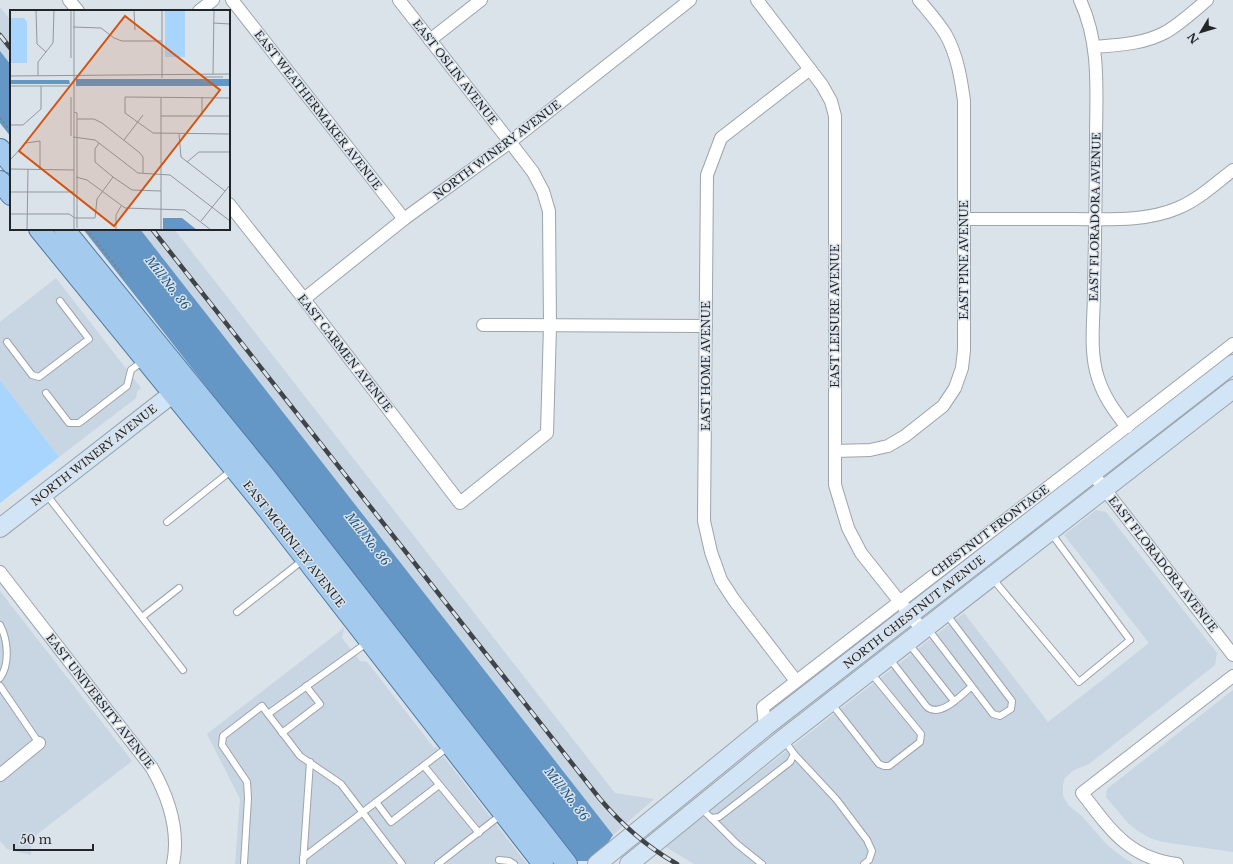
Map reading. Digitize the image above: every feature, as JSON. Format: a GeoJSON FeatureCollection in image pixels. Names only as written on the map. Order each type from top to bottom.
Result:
{"type":"FeatureCollection","features":[{"type":"Feature","properties":{"kind":"main road"},"geometry":{"type":"LineString","coordinates":[[0,149],[10,162]]}},
{"type":"Feature","properties":{"kind":"main road"},"geometry":{"type":"LineString","coordinates":[[0,164],[10,172]]}},
{"type":"Feature","properties":{"kind":"main road"},"geometry":{"type":"LineString","coordinates":[[0,181],[10,194]]}},
{"type":"Feature","properties":{"kind":"main road","name":"EAST MCKINLEY AVENUE"},"geometry":{"type":"LineString","coordinates":[[40,230],[146,359],[181,387],[265,476],[567,864]]}},
{"type":"Feature","properties":{"kind":"main road","name":"EAST MCKINLEY AVENUE"},"geometry":{"type":"LineString","coordinates":[[65,230],[181,387],[234,468],[306,558],[369,642],[543,864]]}},
{"type":"Feature","properties":{"kind":"main road","name":"NORTH CHESTNUT AVENUE"},"geometry":{"type":"LineString","coordinates":[[604,859],[765,727],[1226,370]]}},
{"type":"Feature","properties":{"kind":"main road","name":"NORTH WINERY AVENUE"},"geometry":{"type":"LineString","coordinates":[[0,528],[181,387]]}},
{"type":"Feature","properties":{"kind":"main road","name":"NORTH CHESTNUT AVENUE"},"geometry":{"type":"LineString","coordinates":[[633,863],[705,812],[783,739],[1232,391]]}},
{"type":"Feature","properties":{"kind":"main road"},"geometry":{"type":"LineString","coordinates":[[369,642],[374,640],[383,646],[454,736],[493,769]]}},
{"type":"Feature","properties":{"kind":"main road"},"geometry":{"type":"LineString","coordinates":[[783,739],[781,730],[783,724],[809,704],[818,686]]}},
{"type":"Feature","properties":{"kind":"main road"},"geometry":{"type":"LineString","coordinates":[[633,863],[642,828]]}},
{"type":"Feature","properties":{"kind":"street"},"geometry":{"type":"LineString","coordinates":[[69,0],[77,10]]}},
{"type":"Feature","properties":{"kind":"street"},"geometry":{"type":"LineString","coordinates":[[199,10],[213,0]]}},
{"type":"Feature","properties":{"kind":"street","name":"EAST WEATHERMAKER AVENUE"},"geometry":{"type":"LineString","coordinates":[[232,0],[404,219]]}},
{"type":"Feature","properties":{"kind":"street","name":"EAST OSLIN AVENUE"},"geometry":{"type":"LineString","coordinates":[[399,0],[533,172],[543,191],[549,211],[550,326],[547,433],[460,503]]}},
{"type":"Feature","properties":{"kind":"street"},"geometry":{"type":"LineString","coordinates":[[430,40],[481,0]]}},
{"type":"Feature","properties":{"kind":"street","name":"NORTH WINERY AVENUE"},"geometry":{"type":"LineString","coordinates":[[304,299],[404,219],[510,142],[690,0]]}},
{"type":"Feature","properties":{"kind":"street","name":"EAST LEISURE AVENUE"},"geometry":{"type":"LineString","coordinates":[[757,0],[822,85],[831,101],[835,116],[835,485],[848,528],[861,553],[910,615],[925,629]]}},
{"type":"Feature","properties":{"kind":"street","name":"EAST PINE AVENUE"},"geometry":{"type":"LineString","coordinates":[[835,451],[870,450],[888,446],[905,436],[943,406],[955,388],[962,368],[964,350],[965,219],[964,101],[961,78],[955,55],[945,34],[919,0]]}},
{"type":"Feature","properties":{"kind":"street","name":"EAST FLORADORA AVENUE"},"geometry":{"type":"LineString","coordinates":[[1080,0],[1087,16],[1096,64],[1096,219],[1093,355],[1103,391],[1110,404],[1127,427]]}},
{"type":"Feature","properties":{"kind":"street"},"geometry":{"type":"LineString","coordinates":[[1094,47],[1124,44],[1150,39],[1174,26],[1208,0]]}},
{"type":"Feature","properties":{"kind":"street","name":"EAST HOME AVENUE"},"geometry":{"type":"LineString","coordinates":[[796,681],[734,600],[721,580],[711,552],[704,520],[707,175],[721,138],[810,69]]}},
{"type":"Feature","properties":{"kind":"street"},"geometry":{"type":"LineString","coordinates":[[965,219],[1096,219],[1133,218],[1157,215],[1178,208],[1197,197],[1233,170]]}},
{"type":"Feature","properties":{"kind":"street","name":"EAST CARMEN AVENUE"},"geometry":{"type":"LineString","coordinates":[[230,205],[304,299],[460,503]]}},
{"type":"Feature","properties":{"kind":"street"},"geometry":{"type":"LineString","coordinates":[[483,325],[706,326]]}},
{"type":"Feature","properties":{"kind":"street","name":"CHESTNUT FRONTAGE"},"geometry":{"type":"LineString","coordinates":[[765,727],[763,707],[1233,344]]}},
{"type":"Feature","properties":{"kind":"street"},"geometry":{"type":"LineString","coordinates":[[1226,370],[1232,391]]}},
{"type":"Feature","properties":{"kind":"street","name":"EAST FLORADORA AVENUE"},"geometry":{"type":"LineString","coordinates":[[1093,474],[1233,655]]}},
{"type":"Feature","properties":{"kind":"street","name":"EAST UNIVERSITY AVENUE"},"geometry":{"type":"LineString","coordinates":[[0,572],[152,768],[162,786],[170,807],[175,831],[176,850],[173,864]]}},
{"type":"Feature","properties":{"kind":"street"},"geometry":{"type":"LineString","coordinates":[[1177,864],[1156,860],[1141,854],[1124,843],[1112,832],[1082,793],[1233,676]]}},
{"type":"Feature","properties":{"kind":"street"},"geometry":{"type":"LineString","coordinates":[[0,775],[39,743]]}},
{"type":"Feature","properties":{"kind":"lane"},"geometry":{"type":"LineString","coordinates":[[7,342],[32,375],[39,377],[89,339],[60,301]]}},
{"type":"Feature","properties":{"kind":"lane"},"geometry":{"type":"LineString","coordinates":[[46,393],[69,423],[78,424],[127,386],[131,370],[146,359]]}},
{"type":"Feature","properties":{"kind":"lane"},"geometry":{"type":"LineString","coordinates":[[167,522],[234,468]]}},
{"type":"Feature","properties":{"kind":"lane"},"geometry":{"type":"LineString","coordinates":[[45,493],[183,670]]}},
{"type":"Feature","properties":{"kind":"lane"},"geometry":{"type":"LineString","coordinates":[[991,577],[1079,682],[1130,640],[1050,531]]}},
{"type":"Feature","properties":{"kind":"lane"},"geometry":{"type":"LineString","coordinates":[[237,612],[306,558]]}},
{"type":"Feature","properties":{"kind":"lane"},"geometry":{"type":"LineString","coordinates":[[142,617],[180,588]]}},
{"type":"Feature","properties":{"kind":"lane"},"geometry":{"type":"LineString","coordinates":[[925,629],[990,711],[996,716],[1000,716],[1011,709],[1012,701],[945,613]]}},
{"type":"Feature","properties":{"kind":"lane"},"geometry":{"type":"LineString","coordinates":[[0,625],[7,647],[5,670],[0,678]]}},
{"type":"Feature","properties":{"kind":"lane"},"geometry":{"type":"LineString","coordinates":[[268,714],[369,642]]}},
{"type":"Feature","properties":{"kind":"lane"},"geometry":{"type":"LineString","coordinates":[[908,642],[954,700]]}},
{"type":"Feature","properties":{"kind":"lane"},"geometry":{"type":"LineString","coordinates":[[888,657],[927,707],[931,710],[941,710],[971,687]]}},
{"type":"Feature","properties":{"kind":"lane"},"geometry":{"type":"LineString","coordinates":[[830,702],[879,764],[889,766],[896,761],[920,742],[921,734],[870,672]]}},
{"type":"Feature","properties":{"kind":"lane"},"geometry":{"type":"LineString","coordinates":[[0,686],[39,743]]}},
{"type":"Feature","properties":{"kind":"lane"},"geometry":{"type":"LineString","coordinates":[[282,733],[320,704],[306,686]]}},
{"type":"Feature","properties":{"kind":"lane"},"geometry":{"type":"LineString","coordinates":[[244,864],[248,798],[246,782],[222,745],[223,736],[262,706],[300,756],[341,784],[402,864]]}},
{"type":"Feature","properties":{"kind":"lane"},"geometry":{"type":"LineString","coordinates":[[783,739],[794,754],[836,799],[867,840],[872,851],[868,860],[864,864]]}},
{"type":"Feature","properties":{"kind":"lane"},"geometry":{"type":"LineString","coordinates":[[303,861],[363,812],[450,745]]}},
{"type":"Feature","properties":{"kind":"lane"},"geometry":{"type":"LineString","coordinates":[[705,812],[719,817],[790,762],[794,754]]}},
{"type":"Feature","properties":{"kind":"lane"},"geometry":{"type":"LineString","coordinates":[[303,861],[310,762]]}},
{"type":"Feature","properties":{"kind":"lane"},"geometry":{"type":"LineString","coordinates":[[424,766],[479,833]]}},
{"type":"Feature","properties":{"kind":"lane"},"geometry":{"type":"LineString","coordinates":[[376,802],[391,822],[439,785]]}},
{"type":"Feature","properties":{"kind":"lane"},"geometry":{"type":"LineString","coordinates":[[705,812],[737,844],[762,864]]}},
{"type":"Feature","properties":{"kind":"lane"},"geometry":{"type":"LineString","coordinates":[[438,864],[503,813]]}},
{"type":"Feature","properties":{"kind":"lane"},"geometry":{"type":"LineString","coordinates":[[500,860],[509,861],[514,864]]}},
{"type":"Feature","properties":{"kind":"path"},"geometry":{"type":"LineString","coordinates":[[0,118],[10,131]]}},
{"type":"Feature","properties":{"kind":"shaded area"},"geometry":{"type":"Polygon","coordinates":[[[0,7],[10,20],[10,64],[0,51],[0,7]]]}},
{"type":"Feature","properties":{"kind":"shaded area"},"geometry":{"type":"Polygon","coordinates":[[[141,230],[175,230],[615,793],[654,799],[613,835],[141,230]]]}},
{"type":"Feature","properties":{"kind":"shaded area"},"geometry":{"type":"Polygon","coordinates":[[[56,278],[141,388],[137,392],[136,398],[59,457],[0,380],[0,322],[56,278]]]}},
{"type":"Feature","properties":{"kind":"shaded area"},"geometry":{"type":"Polygon","coordinates":[[[0,380],[59,457],[0,503],[0,380]]]}},
{"type":"Feature","properties":{"kind":"shaded area"},"geometry":{"type":"Polygon","coordinates":[[[1096,510],[1106,512],[1217,653],[1215,665],[1089,764],[1074,770],[1065,778],[1063,784],[1063,796],[1069,806],[1082,816],[1107,845],[1134,864],[694,864],[664,846],[964,613],[1048,722],[1101,681],[1149,643],[1064,535],[1096,510]]]}},
{"type":"Feature","properties":{"kind":"shaded area"},"geometry":{"type":"Polygon","coordinates":[[[0,591],[132,761],[31,839],[31,855],[7,849],[0,841],[0,591]]]}},
{"type":"Feature","properties":{"kind":"shaded area"},"geometry":{"type":"Polygon","coordinates":[[[344,628],[342,638],[360,661],[367,662],[434,748],[436,747],[527,864],[235,864],[240,799],[207,734],[344,628]]]}},
{"type":"Feature","properties":{"kind":"shaded area"},"geometry":{"type":"Polygon","coordinates":[[[1233,690],[1233,852],[1163,842],[1150,838],[1138,831],[1128,823],[1106,797],[1107,789],[1233,690]]]}},
{"type":"Feature","properties":{"kind":"water"},"geometry":{"type":"Polygon","coordinates":[[[0,51],[10,64],[10,136],[0,123],[0,51]]]}},
{"type":"Feature","properties":{"kind":"water","name":"Mill No. 36"},"geometry":{"type":"Polygon","coordinates":[[[84,230],[141,230],[613,835],[606,846],[588,861],[577,861],[84,230]]]}},
{"type":"Feature","properties":{"kind":"railway"},"geometry":{"type":"LineString","coordinates":[[0,35],[10,48]]}},
{"type":"Feature","properties":{"kind":"railway"},"geometry":{"type":"LineString","coordinates":[[153,230],[600,799],[617,818],[636,835],[655,850],[677,864]]}}]}
